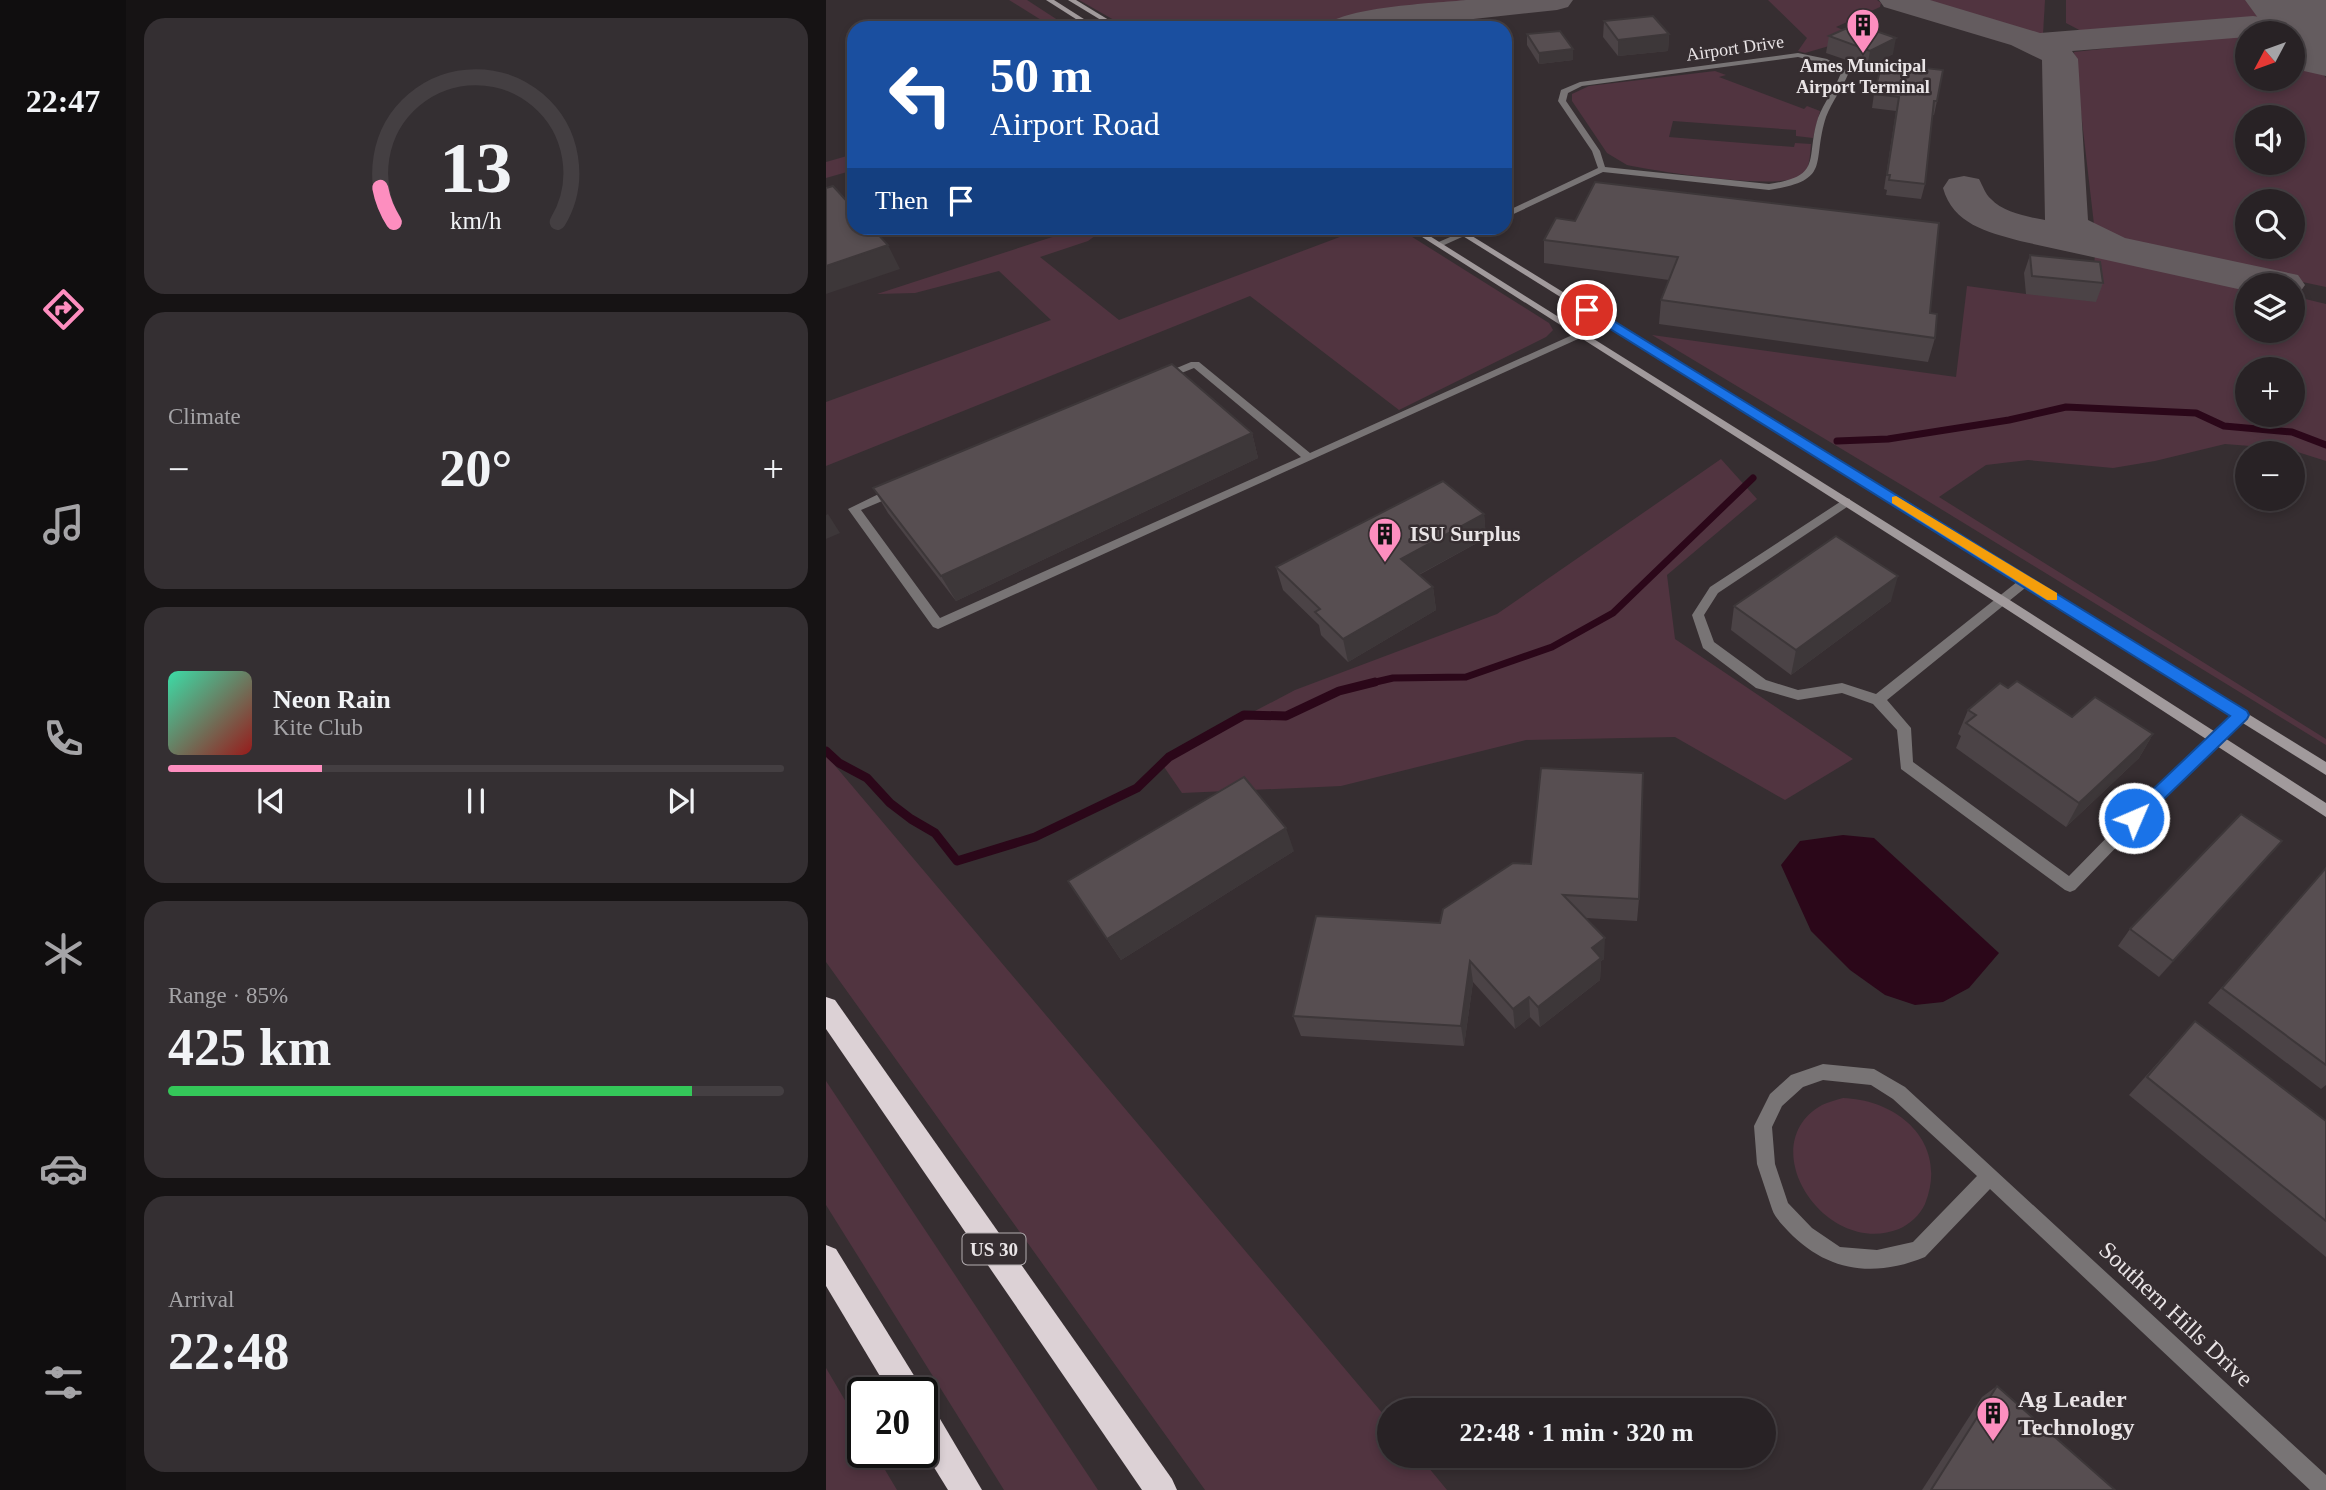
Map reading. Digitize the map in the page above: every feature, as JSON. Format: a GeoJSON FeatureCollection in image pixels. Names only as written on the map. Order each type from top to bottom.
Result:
{"type":"FeatureCollection","features":[{"type":"Feature","properties":{"kind":"highway","name":"US 30"},"geometry":{"type":"LineString","coordinates":[[826,1008],[1161,1490]]}},
{"type":"Feature","properties":{"kind":"highway"},"geometry":{"type":"LineString","coordinates":[[826,1259],[897,1377]]}},
{"type":"Feature","properties":{"kind":"highway"},"geometry":{"type":"LineString","coordinates":[[938,1445],[965,1490]]}},
{"type":"Feature","properties":{"kind":"main road"},"geometry":{"type":"LineString","coordinates":[[1049,0],[1084,21]]}},
{"type":"Feature","properties":{"kind":"main road"},"geometry":{"type":"LineString","coordinates":[[1070,0],[1107,21]]}},
{"type":"Feature","properties":{"kind":"main road"},"geometry":{"type":"LineString","coordinates":[[1424,235],[2001,600],[2326,811]]}},
{"type":"Feature","properties":{"kind":"main road"},"geometry":{"type":"LineString","coordinates":[[1465,235],[2326,769]]}},
{"type":"Feature","properties":{"kind":"street","name":"Airport Drive"},"geometry":{"type":"LineString","coordinates":[[1798,55],[1824,61],[1845,72],[1842,84],[1827,106],[1813,171],[1805,180],[1769,187],[1602,169],[1596,151],[1562,101],[1564,92],[1580,84],[1798,55]]}},
{"type":"Feature","properties":{"kind":"street"},"geometry":{"type":"LineString","coordinates":[[1512,212],[1602,169]]}},
{"type":"Feature","properties":{"kind":"street"},"geometry":{"type":"LineString","coordinates":[[1439,244],[1453,235]]}},
{"type":"Feature","properties":{"kind":"street"},"geometry":{"type":"LineString","coordinates":[[905,487],[854,509],[938,624],[1608,323]]}},
{"type":"Feature","properties":{"kind":"street"},"geometry":{"type":"LineString","coordinates":[[1157,380],[1195,364],[1309,458]]}},
{"type":"Feature","properties":{"kind":"street"},"geometry":{"type":"LineString","coordinates":[[1846,502],[1714,590],[1698,615],[1708,645],[1761,684],[1798,695],[1842,688],[1878,700],[1905,728],[1906,765],[2070,885],[2241,715]]}},
{"type":"Feature","properties":{"kind":"street"},"geometry":{"type":"LineString","coordinates":[[1878,700],[2026,581]]}},
{"type":"Feature","properties":{"kind":"street","name":"Southern Hills Drive"},"geometry":{"type":"LineString","coordinates":[[1990,1176],[1918,1250],[1878,1260],[1837,1256],[1805,1235],[1781,1209],[1766,1164],[1763,1126],[1776,1100],[1797,1081],[1823,1072],[1874,1077],[1899,1093],[1990,1176],[2326,1490]]}},
{"type":"Feature","properties":{"kind":"shaded area"},"geometry":{"type":"Polygon","coordinates":[[[1009,0],[1027,0],[1059,21],[1043,21],[1009,0]]]}},
{"type":"Feature","properties":{"kind":"shaded area"},"geometry":{"type":"Polygon","coordinates":[[[1079,0],[1531,0],[1351,21],[1116,21],[1079,0]]]}},
{"type":"Feature","properties":{"kind":"shaded area"},"geometry":{"type":"Polygon","coordinates":[[[1768,0],[1877,0],[1881,3],[1880,7],[1836,27],[1860,37],[1805,53],[1798,51],[1807,38],[1768,0]]]}},
{"type":"Feature","properties":{"kind":"shaded area"},"geometry":{"type":"Polygon","coordinates":[[[1908,0],[2045,0],[2043,34],[2027,37],[1908,0]]]}},
{"type":"Feature","properties":{"kind":"shaded area"},"geometry":{"type":"Polygon","coordinates":[[[2066,0],[2265,0],[2280,19],[2100,35],[2085,33],[2066,23],[2066,0]]]}},
{"type":"Feature","properties":{"kind":"shaded area"},"geometry":{"type":"Polygon","coordinates":[[[2235,34],[2235,91],[2305,91],[2305,51],[2326,78],[2326,287],[2305,283],[2305,273],[2260,273],[2118,243],[2095,233],[2074,52],[2235,34]]]}},
{"type":"Feature","properties":{"kind":"shaded area"},"geometry":{"type":"Polygon","coordinates":[[[1715,71],[1726,75],[1719,77],[1804,109],[1807,106],[1820,111],[1813,138],[1796,136],[1796,130],[1673,121],[1669,137],[1794,147],[1795,143],[1811,144],[1808,165],[1803,175],[1790,180],[1746,181],[1627,165],[1607,153],[1572,101],[1572,94],[1589,86],[1715,71]]]}},
{"type":"Feature","properties":{"kind":"shaded area"},"geometry":{"type":"Polygon","coordinates":[[[847,156],[847,172],[826,178],[826,162],[847,156]]]}},
{"type":"Feature","properties":{"kind":"shaded area"},"geometry":{"type":"Polygon","coordinates":[[[1058,235],[1096,235],[1088,241],[1040,257],[1119,320],[1345,235],[1409,235],[1549,323],[1553,330],[1546,337],[1399,410],[1250,296],[826,466],[826,402],[1051,320],[999,271],[915,293],[877,294],[1058,235]]]}},
{"type":"Feature","properties":{"kind":"shaded area"},"geometry":{"type":"Polygon","coordinates":[[[2095,254],[2235,284],[2235,343],[2305,343],[2305,299],[2326,304],[2326,461],[2305,454],[2305,441],[2235,441],[2235,445],[2225,444],[2113,468],[2028,460],[1986,465],[1939,497],[2326,739],[2326,745],[1652,335],[1956,377],[1967,286],[2026,294],[2093,280],[2095,254]]]}},
{"type":"Feature","properties":{"kind":"shaded area"},"geometry":{"type":"Polygon","coordinates":[[[1721,459],[1757,499],[1667,575],[1675,639],[1853,759],[1785,800],[1675,737],[1526,740],[1341,786],[1182,793],[1160,761],[1295,690],[1497,614],[1721,459]]]}},
{"type":"Feature","properties":{"kind":"shaded area"},"geometry":{"type":"Polygon","coordinates":[[[826,755],[1377,1407],[1377,1468],[1429,1468],[1447,1490],[1205,1490],[826,962],[826,755]]]}},
{"type":"Feature","properties":{"kind":"shaded area"},"geometry":{"type":"Polygon","coordinates":[[[1843,835],[1874,838],[1999,953],[1969,988],[1943,1002],[1915,1005],[1885,995],[1850,970],[1811,931],[1781,865],[1800,841],[1843,835]]]}},
{"type":"Feature","properties":{"kind":"shaded area"},"geometry":{"type":"Polygon","coordinates":[[[826,1081],[1098,1490],[1004,1490],[938,1384],[938,1377],[933,1377],[826,1205],[826,1081]]]}},
{"type":"Feature","properties":{"kind":"shaded area"},"geometry":{"type":"Polygon","coordinates":[[[1843,1098],[1883,1107],[1914,1129],[1925,1145],[1930,1162],[1931,1182],[1925,1204],[1914,1219],[1899,1229],[1872,1234],[1846,1227],[1823,1213],[1806,1193],[1796,1169],[1794,1145],[1802,1123],[1822,1105],[1843,1098]]]}},
{"type":"Feature","properties":{"kind":"shaded area"},"geometry":{"type":"Polygon","coordinates":[[[826,1368],[847,1404],[847,1468],[884,1468],[897,1490],[826,1490],[826,1368]]]}},
{"type":"Feature","properties":{"kind":"building"},"geometry":{"type":"Polygon","coordinates":[[[1653,16],[1669,34],[1618,40],[1604,21],[1653,16]]]}},
{"type":"Feature","properties":{"kind":"building"},"geometry":{"type":"Polygon","coordinates":[[[1856,24],[1896,38],[1870,51],[1829,36],[1856,24]]]}},
{"type":"Feature","properties":{"kind":"building"},"geometry":{"type":"Polygon","coordinates":[[[1560,31],[1573,49],[1539,53],[1527,34],[1560,31]]]}},
{"type":"Feature","properties":{"kind":"building"},"geometry":{"type":"Polygon","coordinates":[[[1882,63],[1943,70],[1937,101],[1934,101],[1925,184],[1889,180],[1890,175],[1887,175],[1899,97],[1874,94],[1882,63]]]}},
{"type":"Feature","properties":{"kind":"building"},"geometry":{"type":"Polygon","coordinates":[[[1595,182],[1939,223],[1930,313],[1937,314],[1935,338],[1661,300],[1678,257],[1544,240],[1556,218],[1575,221],[1595,182]]]}},
{"type":"Feature","properties":{"kind":"building"},"geometry":{"type":"Polygon","coordinates":[[[833,186],[847,201],[847,235],[879,235],[888,245],[826,266],[826,188],[833,186]]]}},
{"type":"Feature","properties":{"kind":"building"},"geometry":{"type":"Polygon","coordinates":[[[2030,255],[2100,262],[2103,283],[2032,276],[2030,255]]]}},
{"type":"Feature","properties":{"kind":"building"},"geometry":{"type":"Polygon","coordinates":[[[1172,364],[1252,433],[941,576],[873,488],[1172,364]]]}},
{"type":"Feature","properties":{"kind":"building"},"geometry":{"type":"Polygon","coordinates":[[[1443,481],[1484,514],[1401,559],[1433,587],[1343,639],[1315,612],[1320,609],[1276,567],[1443,481]]]}},
{"type":"Feature","properties":{"kind":"building"},"geometry":{"type":"Polygon","coordinates":[[[1836,536],[1898,576],[1796,650],[1734,606],[1836,536]]]}},
{"type":"Feature","properties":{"kind":"building"},"geometry":{"type":"Polygon","coordinates":[[[2017,681],[2072,717],[2095,697],[2153,734],[2079,803],[1966,723],[1976,715],[1968,710],[2000,683],[2008,688],[2017,681]]]}},
{"type":"Feature","properties":{"kind":"building"},"geometry":{"type":"Polygon","coordinates":[[[1541,768],[1643,773],[1639,899],[1563,895],[1605,938],[1592,948],[1601,958],[1538,1007],[1529,997],[1513,1009],[1470,961],[1461,1026],[1293,1016],[1316,916],[1440,923],[1443,909],[1513,863],[1531,864],[1541,768]]]}},
{"type":"Feature","properties":{"kind":"building"},"geometry":{"type":"Polygon","coordinates":[[[1244,777],[1286,828],[1107,939],[1068,881],[1244,777]]]}},
{"type":"Feature","properties":{"kind":"building"},"geometry":{"type":"Polygon","coordinates":[[[2241,814],[2282,841],[2173,961],[2130,929],[2241,814]]]}},
{"type":"Feature","properties":{"kind":"building"},"geometry":{"type":"Polygon","coordinates":[[[2326,868],[2326,1065],[2222,988],[2326,868]]]}},
{"type":"Feature","properties":{"kind":"building"},"geometry":{"type":"Polygon","coordinates":[[[2195,1021],[2326,1121],[2326,1221],[2147,1077],[2195,1021]]]}},
{"type":"Feature","properties":{"kind":"building","name":"Ag Leader Technology"},"geometry":{"type":"Polygon","coordinates":[[[1997,1386],[2115,1490],[1931,1490],[1997,1386]]]}},
{"type":"Feature","properties":{"kind":"waterway"},"geometry":{"type":"LineString","coordinates":[[1837,441],[1888,439],[2009,420],[2066,407],[2196,413],[2224,426],[2292,432],[2326,445]]}},
{"type":"Feature","properties":{"kind":"waterway"},"geometry":{"type":"LineString","coordinates":[[1367,684],[1393,678],[1466,677],[1552,647],[1613,613],[1753,478]]}},
{"type":"Feature","properties":{"kind":"waterway"},"geometry":{"type":"LineString","coordinates":[[1367,684],[1375,682]]}},
{"type":"Feature","properties":{"kind":"waterway"},"geometry":{"type":"LineString","coordinates":[[826,751],[839,763],[867,778],[890,803],[911,819],[935,833],[957,861],[1035,837],[1137,788],[1169,757],[1244,715],[1286,716],[1339,691],[1367,684]]}},
{"type":"Feature","properties":{"kind":"taxiway"},"geometry":{"type":"LineString","coordinates":[[1363,21],[1557,0]]}},
{"type":"Feature","properties":{"kind":"taxiway"},"geometry":{"type":"LineString","coordinates":[[1895,0],[2039,43],[2253,26],[2296,32],[2311,38],[2326,53]]}},
{"type":"Feature","properties":{"kind":"taxiway"},"geometry":{"type":"LineString","coordinates":[[2025,41],[2054,52],[2060,59],[2065,218],[2073,229],[2111,248],[2235,275]]}},
{"type":"Feature","properties":{"kind":"taxiway"},"geometry":{"type":"LineString","coordinates":[[1964,188],[1968,201],[1980,212],[1998,221],[2020,228],[2099,243]]}},
{"type":"Feature","properties":{"kind":"runway"},"geometry":{"type":"LineString","coordinates":[[2286,0],[2326,50]]}},
{"type":"Feature","properties":{"kind":"slow traffic"},"geometry":{"type":"LineString","coordinates":[[1896,500],[2052,597]]}},
{"type":"Feature","properties":{"kind":"place","name":"Ames Municipal Airport Terminal"},"geometry":{"type":"Point","coordinates":[1863,55]}},
{"type":"Feature","properties":{"kind":"place","name":"ISU Surplus"},"geometry":{"type":"Point","coordinates":[1385,564]}},
{"type":"Feature","properties":{"kind":"place","name":"Ag Leader Technology"},"geometry":{"type":"Point","coordinates":[1993,1443]}},
{"type":"Feature","properties":{"kind":"route"},"geometry":{"type":"LineString","coordinates":[[1587,310],[2241,715],[2134,818]]}}]}
